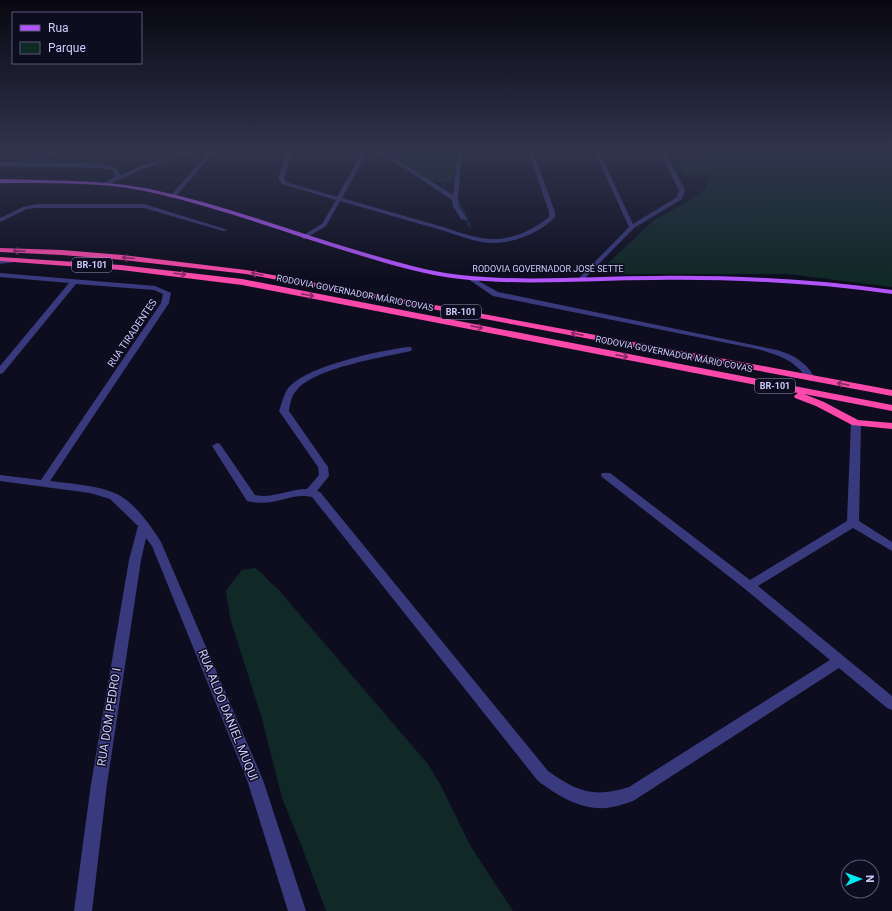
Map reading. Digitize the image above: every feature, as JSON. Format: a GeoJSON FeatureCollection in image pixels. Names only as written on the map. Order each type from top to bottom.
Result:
{"type":"FeatureCollection","features":[{"type":"Feature","properties":{"kind":"highway","name":"RODOVIA GOVERNADOR MÁRIO COVAS"},"geometry":{"type":"LineString","coordinates":[[0,250],[122,257],[246,272],[892,393]]}},
{"type":"Feature","properties":{"kind":"highway","name":"RODOVIA GOVERNADOR MÁRIO COVAS"},"geometry":{"type":"LineString","coordinates":[[0,259],[96,265],[242,282],[892,408]]}},
{"type":"Feature","properties":{"kind":"highway"},"geometry":{"type":"LineString","coordinates":[[712,374],[788,393],[820,404],[856,423],[891,426]]}},
{"type":"Feature","properties":{"kind":"highway"},"geometry":{"type":"LineString","coordinates":[[836,412],[833,409],[832,402],[848,393],[881,391]]}},
{"type":"Feature","properties":{"kind":"main road","name":"RODOVIA GOVERNADOR JOSÉ SETTE"},"geometry":{"type":"LineString","coordinates":[[166,194],[277,227],[304,237],[415,270],[436,274],[470,278],[519,280],[770,278],[825,282],[892,292]]}},
{"type":"Feature","properties":{"kind":"street"},"geometry":{"type":"LineString","coordinates":[[321,194],[485,240],[499,241],[510,239],[544,224],[552,217],[552,212],[545,194]]}},
{"type":"Feature","properties":{"kind":"street"},"geometry":{"type":"LineString","coordinates":[[304,237],[324,225],[342,194]]}},
{"type":"Feature","properties":{"kind":"street"},"geometry":{"type":"LineString","coordinates":[[446,194],[454,199]]}},
{"type":"Feature","properties":{"kind":"street"},"geometry":{"type":"LineString","coordinates":[[455,194],[454,199],[456,206],[464,219]]}},
{"type":"Feature","properties":{"kind":"street"},"geometry":{"type":"LineString","coordinates":[[616,194],[632,227]]}},
{"type":"Feature","properties":{"kind":"street"},"geometry":{"type":"LineString","coordinates":[[581,279],[632,227],[675,202],[682,194]]}},
{"type":"Feature","properties":{"kind":"street"},"geometry":{"type":"LineString","coordinates":[[0,220],[25,208],[36,206],[132,205],[154,208],[225,230]]}},
{"type":"Feature","properties":{"kind":"street"},"geometry":{"type":"LineString","coordinates":[[0,262],[25,260]]}},
{"type":"Feature","properties":{"kind":"street","name":"RUA TIRADENTES"},"geometry":{"type":"LineString","coordinates":[[0,275],[155,288],[167,293],[167,298],[44,483]]}},
{"type":"Feature","properties":{"kind":"street"},"geometry":{"type":"LineString","coordinates":[[470,278],[496,294],[758,347],[782,354],[795,358],[806,368],[811,378]]}},
{"type":"Feature","properties":{"kind":"street"},"geometry":{"type":"LineString","coordinates":[[0,371],[74,282]]}},
{"type":"Feature","properties":{"kind":"street"},"geometry":{"type":"LineString","coordinates":[[310,492],[324,476],[323,467],[284,411],[287,399],[293,388],[310,376],[390,351],[408,349]]}},
{"type":"Feature","properties":{"kind":"street"},"geometry":{"type":"LineString","coordinates":[[853,524],[856,423]]}},
{"type":"Feature","properties":{"kind":"street"},"geometry":{"type":"LineString","coordinates":[[217,446],[251,498],[264,500],[298,492],[310,492],[316,494],[543,776],[564,791],[587,799],[611,800],[634,793],[840,661]]}},
{"type":"Feature","properties":{"kind":"street"},"geometry":{"type":"LineString","coordinates":[[606,475],[749,586],[892,704]]}},
{"type":"Feature","properties":{"kind":"street","name":"RUA ALDO DANIEL MUQUI"},"geometry":{"type":"LineString","coordinates":[[0,478],[91,490],[114,497],[126,506],[144,525],[157,545],[255,780],[297,911]]}},
{"type":"Feature","properties":{"kind":"street"},"geometry":{"type":"LineString","coordinates":[[853,524],[892,547]]}},
{"type":"Feature","properties":{"kind":"street"},"geometry":{"type":"LineString","coordinates":[[749,586],[853,524]]}},
{"type":"Feature","properties":{"kind":"street","name":"RUA DOM PEDRO I"},"geometry":{"type":"LineString","coordinates":[[83,911],[100,776],[135,560],[144,525]]}},
{"type":"Feature","properties":{"kind":"green space"},"geometry":{"type":"Polygon","coordinates":[[[699,194],[892,194],[892,287],[787,274],[626,274],[611,271],[605,266],[654,220],[699,194]]]}},
{"type":"Feature","properties":{"kind":"green space"},"geometry":{"type":"Polygon","coordinates":[[[255,568],[277,588],[427,763],[439,782],[471,847],[513,911],[326,911],[282,798],[262,719],[230,618],[226,590],[242,570],[255,568]]]}},
{"type":"Feature","properties":{"kind":"waterway"},"geometry":{"type":"LineString","coordinates":[[453,194],[456,195],[470,227]]}}]}
